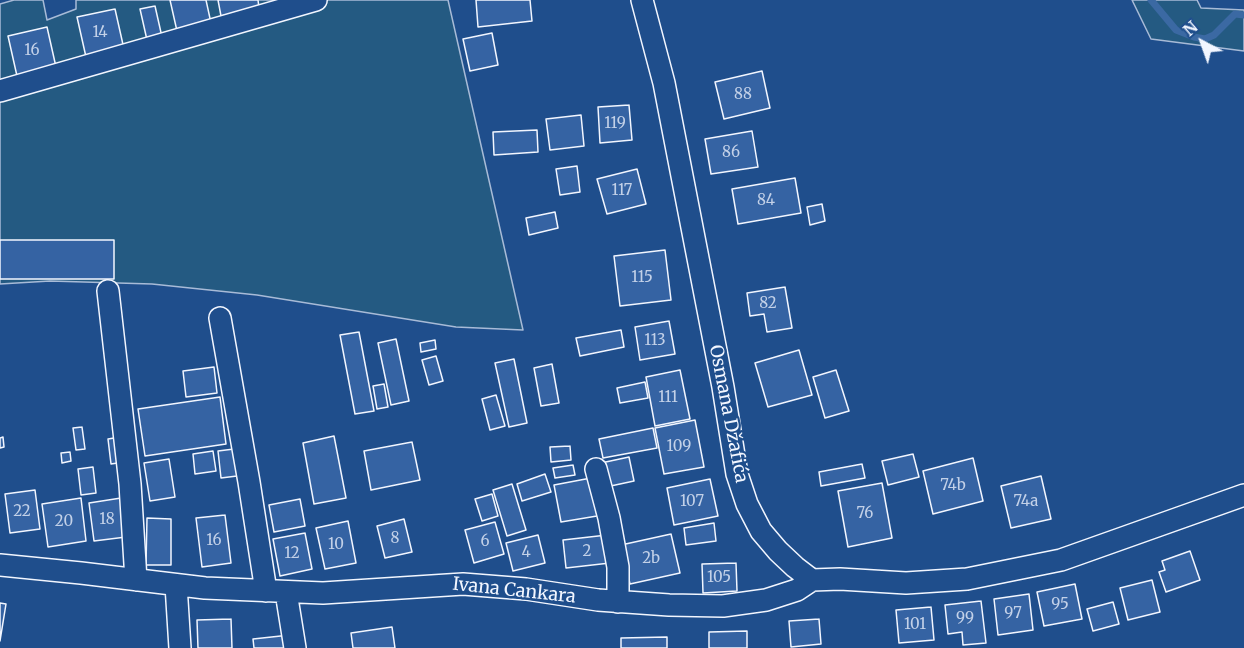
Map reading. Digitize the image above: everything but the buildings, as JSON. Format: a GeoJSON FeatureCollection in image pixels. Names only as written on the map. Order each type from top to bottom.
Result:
{"type":"FeatureCollection","features":[{"type":"Feature","properties":{"kind":"street"},"geometry":{"type":"LineString","coordinates":[[0,91],[115,59],[263,7],[316,0]]}},
{"type":"Feature","properties":{"kind":"street","name":"Osmana Džafića"},"geometry":{"type":"LineString","coordinates":[[642,0],[666,94],[723,387],[737,474],[747,504],[761,531],[778,551],[812,580]]}},
{"type":"Feature","properties":{"kind":"street"},"geometry":{"type":"LineString","coordinates":[[108,291],[130,484],[136,580]]}},
{"type":"Feature","properties":{"kind":"street"},"geometry":{"type":"LineString","coordinates":[[220,318],[256,524],[295,648]]}},
{"type":"Feature","properties":{"kind":"street"},"geometry":{"type":"LineString","coordinates":[[596,469],[609,518],[618,567],[618,602]]}},
{"type":"Feature","properties":{"kind":"street"},"geometry":{"type":"LineString","coordinates":[[812,580],[840,579],[906,583],[967,579],[1061,560],[1244,495]]}},
{"type":"Feature","properties":{"kind":"street","name":"Ivana Cankara"},"geometry":{"type":"LineString","coordinates":[[0,565],[205,588],[323,593],[464,584],[526,589],[618,602],[723,606],[766,600],[797,590],[812,580]]}},
{"type":"Feature","properties":{"kind":"street"},"geometry":{"type":"LineString","coordinates":[[176,585],[180,648]]}},
{"type":"Feature","properties":{"kind":"shaded area"},"geometry":{"type":"Polygon","coordinates":[[[14,0],[43,0],[47,20],[76,9],[76,0],[448,0],[523,330],[456,327],[257,295],[152,284],[50,281],[0,284],[0,4],[14,0]]]}},
{"type":"Feature","properties":{"kind":"shaded area"},"geometry":{"type":"Polygon","coordinates":[[[1132,0],[1197,0],[1201,8],[1244,10],[1244,51],[1151,39],[1132,0]]]}},
{"type":"Feature","properties":{"kind":"waterway"},"geometry":{"type":"LineString","coordinates":[[1151,0],[1176,30],[1205,39],[1214,35],[1235,14],[1244,15]]}}]}
